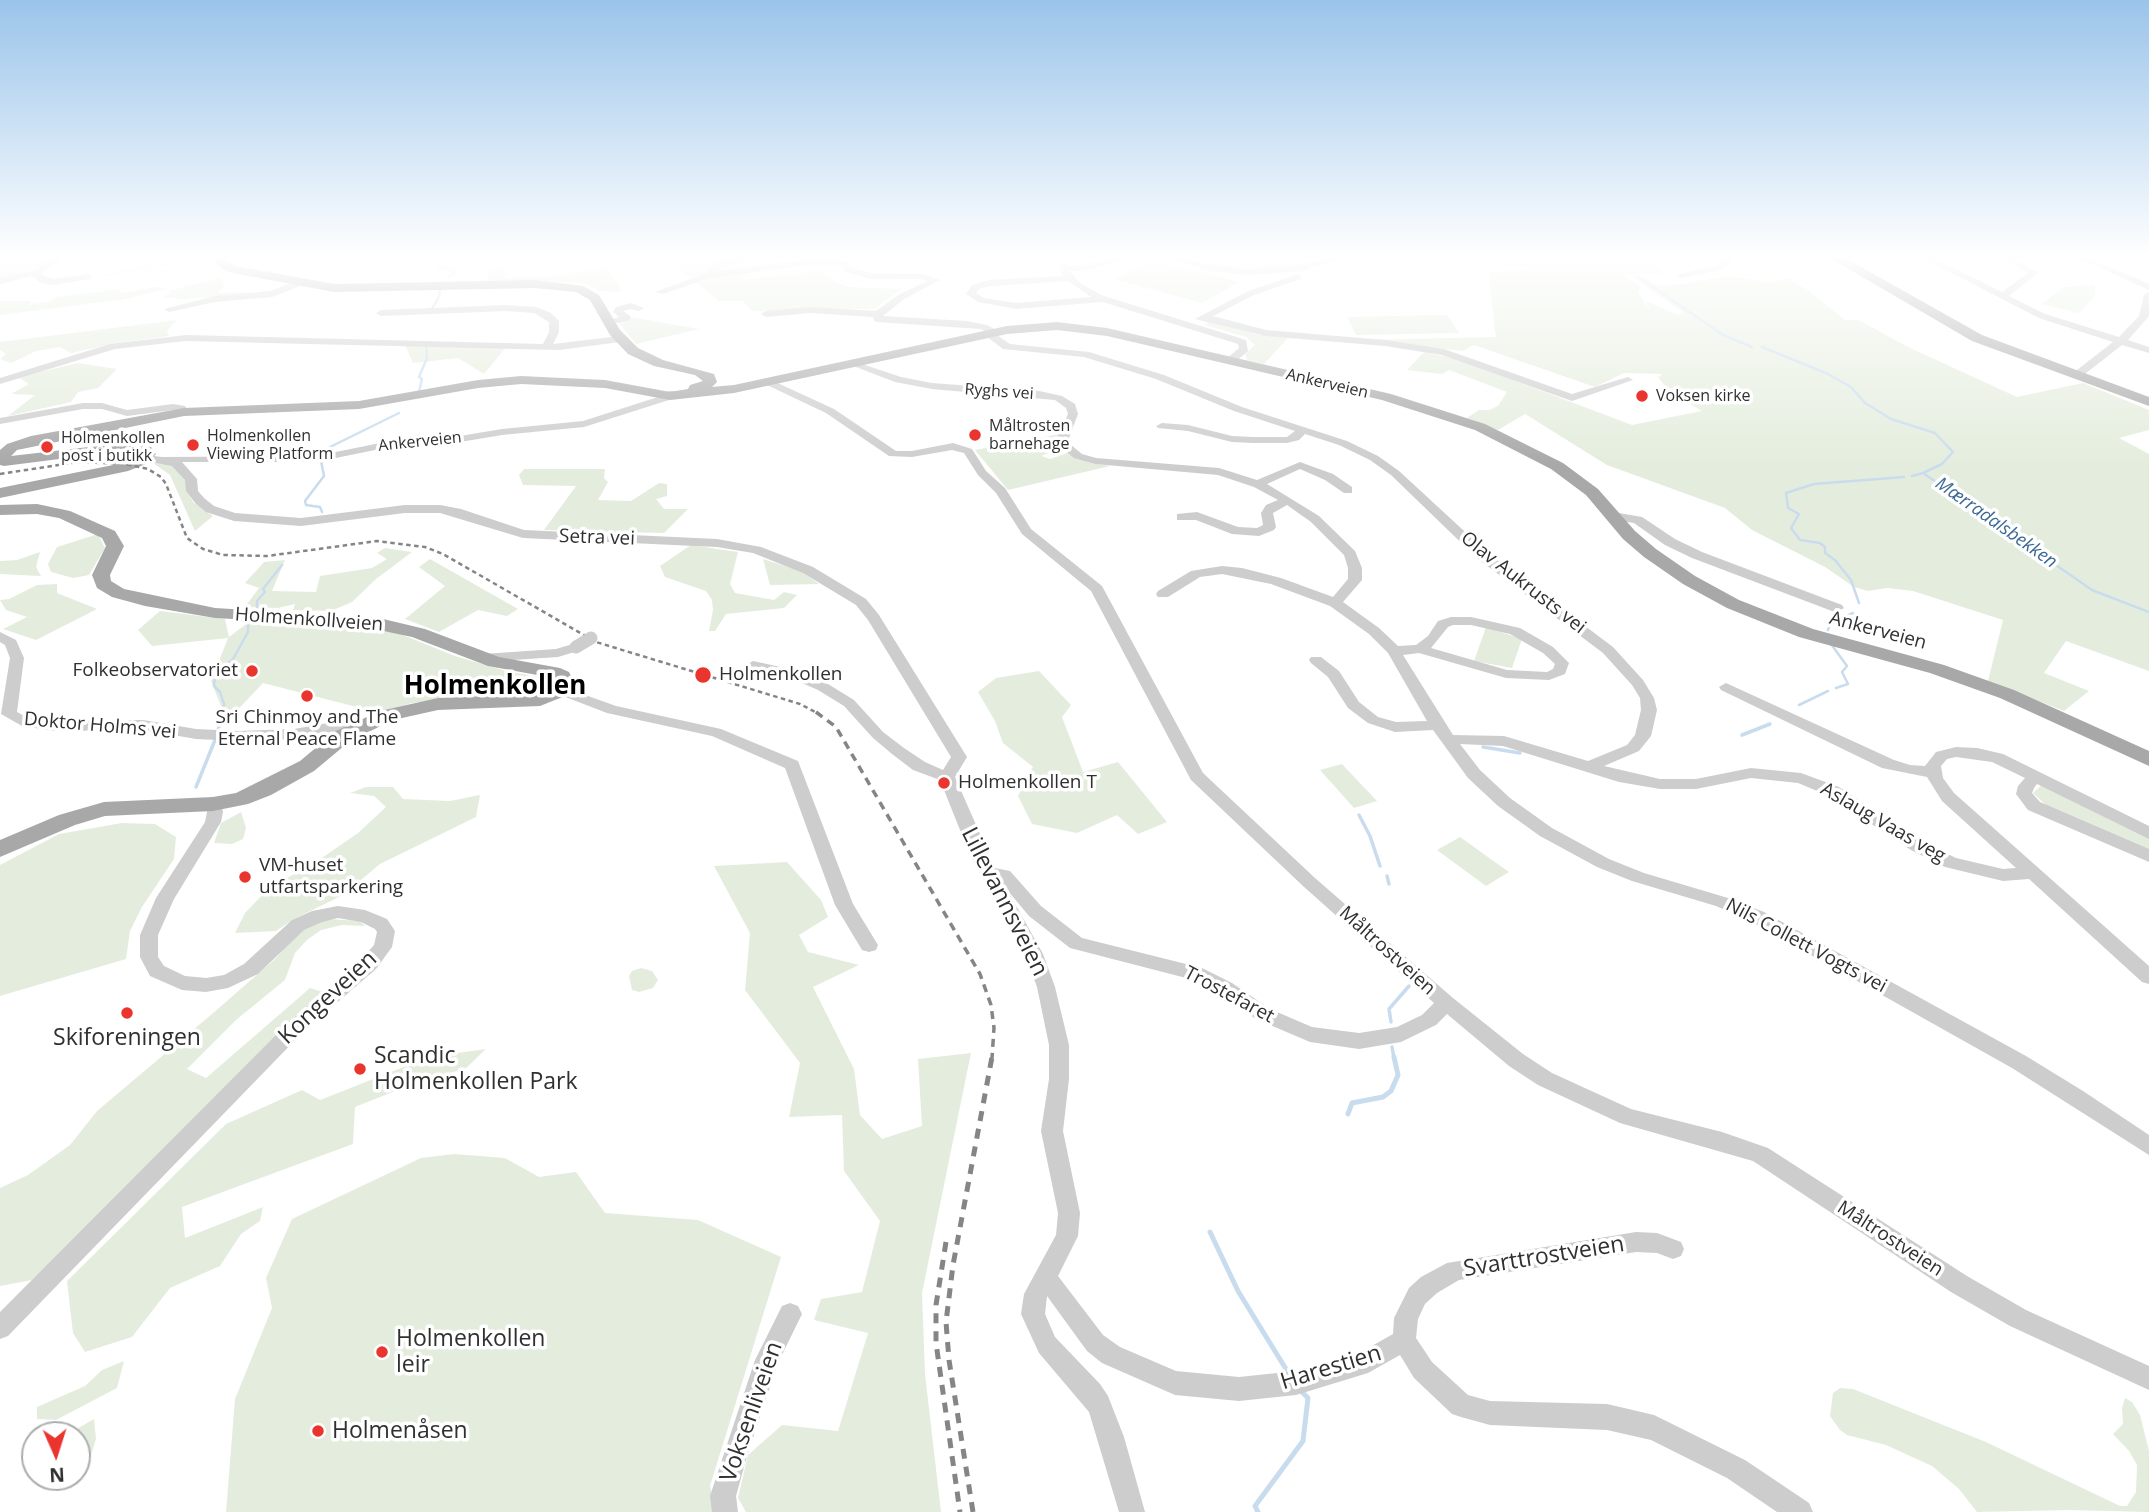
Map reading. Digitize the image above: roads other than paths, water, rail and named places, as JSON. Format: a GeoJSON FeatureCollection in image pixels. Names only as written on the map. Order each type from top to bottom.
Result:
{"type":"FeatureCollection","features":[{"type":"Feature","properties":{"kind":"main road"},"geometry":{"type":"LineString","coordinates":[[611,325],[620,339],[633,351],[700,385]]}},
{"type":"Feature","properties":{"kind":"main road"},"geometry":{"type":"LineString","coordinates":[[1952,325],[2003,349],[2149,402]]}},
{"type":"Feature","properties":{"kind":"main road","name":"Ankerveien"},"geometry":{"type":"LineString","coordinates":[[700,385],[724,391],[992,333],[1034,327],[1080,328],[1414,405],[1480,427],[1566,472],[1592,492],[1629,535],[1657,559],[1740,607],[1806,633],[1909,661],[1984,686],[2054,713],[2149,759]]}},
{"type":"Feature","properties":{"kind":"main road"},"geometry":{"type":"LineString","coordinates":[[3,457],[16,445],[184,412],[359,405],[478,384],[532,379],[605,384],[667,394],[700,385]]}},
{"type":"Feature","properties":{"kind":"main road"},"geometry":{"type":"LineString","coordinates":[[0,493],[122,468],[146,458],[146,450],[132,447],[16,461],[3,457]]}},
{"type":"Feature","properties":{"kind":"main road","name":"Holmenkollveien"},"geometry":{"type":"LineString","coordinates":[[0,510],[37,509],[64,514],[109,535],[115,546],[101,575],[103,584],[118,593],[145,601],[215,613],[336,619],[379,624],[418,633],[483,658],[558,674],[564,679],[560,690]]}},
{"type":"Feature","properties":{"kind":"main road"},"geometry":{"type":"LineString","coordinates":[[0,849],[47,827],[89,813],[120,807],[147,807],[165,813],[209,816],[274,793],[300,776],[307,766],[343,736],[387,715],[418,707],[534,701],[560,690]]}},
{"type":"Feature","properties":{"kind":"street"},"geometry":{"type":"LineString","coordinates":[[547,346],[554,332],[554,325]]}},
{"type":"Feature","properties":{"kind":"street","name":"Olav Aukrusts vei"},"geometry":{"type":"LineString","coordinates":[[970,325],[984,327],[1007,347],[1068,351],[1094,356],[1167,379],[1245,412],[1352,447],[1395,473],[1483,556],[1608,650],[1632,674],[1649,704],[1643,736],[1633,748],[1590,766]]}},
{"type":"Feature","properties":{"kind":"street"},"geometry":{"type":"LineString","coordinates":[[1189,325],[1243,343],[1243,350],[1230,361]]}},
{"type":"Feature","properties":{"kind":"street"},"geometry":{"type":"LineString","coordinates":[[1235,325],[1266,332],[1385,343],[1444,352],[1572,398],[1628,380]]}},
{"type":"Feature","properties":{"kind":"street"},"geometry":{"type":"LineString","coordinates":[[2065,325],[2149,350]]}},
{"type":"Feature","properties":{"kind":"street"},"geometry":{"type":"LineString","coordinates":[[2077,375],[2121,342],[2136,325]]}},
{"type":"Feature","properties":{"kind":"street"},"geometry":{"type":"LineString","coordinates":[[0,380],[98,350],[164,339],[247,337],[354,344],[469,342],[547,346],[580,346],[620,339]]}},
{"type":"Feature","properties":{"kind":"street","name":"Ryghs vei"},"geometry":{"type":"LineString","coordinates":[[853,364],[900,380],[932,386],[1039,394],[1058,398],[1071,406],[1073,414],[1063,439],[1066,447],[1077,456],[1095,461],[1197,469],[1237,476],[1258,484],[1288,500],[1346,548],[1353,560],[1355,580],[1335,603]]}},
{"type":"Feature","properties":{"kind":"street","name":"Måltrostveien"},"geometry":{"type":"LineString","coordinates":[[769,382],[830,411],[893,454],[912,454],[953,446],[968,451],[982,473],[1001,491],[1026,531],[1097,589],[1197,776],[1310,882],[1446,1003],[1516,1060],[1545,1079],[1627,1117],[1722,1141],[1760,1154],[1959,1284],[2018,1318],[2149,1378]]}},
{"type":"Feature","properties":{"kind":"street","name":"Ankerveien"},"geometry":{"type":"LineString","coordinates":[[164,459],[316,459],[380,446],[436,443],[502,432],[584,424],[667,394]]}},
{"type":"Feature","properties":{"kind":"street"},"geometry":{"type":"LineString","coordinates":[[0,421],[83,405],[107,407],[127,414],[173,407],[181,408],[184,412]]}},
{"type":"Feature","properties":{"kind":"street"},"geometry":{"type":"LineString","coordinates":[[1162,426],[1188,428],[1240,440],[1287,440],[1295,438],[1303,430]]}},
{"type":"Feature","properties":{"kind":"street"},"geometry":{"type":"LineString","coordinates":[[146,458],[164,459]]}},
{"type":"Feature","properties":{"kind":"street","name":"Setra vei"},"geometry":{"type":"LineString","coordinates":[[164,459],[184,469],[191,480],[192,491],[200,501],[210,509],[233,517],[301,522],[405,509],[447,510],[512,532],[534,535],[718,543],[756,550],[808,570],[836,584],[861,603],[874,618],[959,757],[947,777]]}},
{"type":"Feature","properties":{"kind":"street"},"geometry":{"type":"LineString","coordinates":[[1258,484],[1300,465],[1321,473],[1348,489]]}},
{"type":"Feature","properties":{"kind":"street"},"geometry":{"type":"LineString","coordinates":[[1181,517],[1197,516],[1236,531],[1259,532],[1270,527],[1267,513],[1270,508],[1288,500]]}},
{"type":"Feature","properties":{"kind":"street","name":"Ankerveien"},"geometry":{"type":"LineString","coordinates":[[1613,516],[1638,520],[1670,542],[1697,555],[1837,608]]}},
{"type":"Feature","properties":{"kind":"street","name":"Nils Collett Vogts vei"},"geometry":{"type":"LineString","coordinates":[[1163,594],[1196,574],[1222,570],[1276,581],[1335,603],[1367,625],[1394,651],[1447,740],[1488,788],[1546,832],[1626,872],[1722,902],[1758,917],[2029,1068],[2149,1146]]}},
{"type":"Feature","properties":{"kind":"street"},"geometry":{"type":"LineString","coordinates":[[1394,651],[1420,649],[1506,674],[1549,676],[1560,671],[1563,663],[1548,650],[1515,631],[1471,621],[1451,621],[1443,624],[1433,639],[1420,649]]}},
{"type":"Feature","properties":{"kind":"street","name":"Doktor Holms vei"},"geometry":{"type":"LineString","coordinates":[[0,636],[12,643],[18,658],[9,714],[23,722],[54,726],[143,725],[219,736],[294,734],[350,724],[362,725]]}},
{"type":"Feature","properties":{"kind":"street"},"geometry":{"type":"LineString","coordinates":[[483,658],[558,653],[591,638]]}},
{"type":"Feature","properties":{"kind":"street"},"geometry":{"type":"LineString","coordinates":[[1316,660],[1334,674],[1353,705],[1373,720],[1395,727],[1437,724]]}},
{"type":"Feature","properties":{"kind":"street"},"geometry":{"type":"LineString","coordinates":[[753,665],[790,673],[823,687],[849,703],[878,735],[898,751],[919,766],[947,777]]}},
{"type":"Feature","properties":{"kind":"street"},"geometry":{"type":"LineString","coordinates":[[1726,687],[1888,764],[1933,772]]}},
{"type":"Feature","properties":{"kind":"street"},"geometry":{"type":"LineString","coordinates":[[560,690],[612,709],[716,732],[792,765],[844,905],[869,946]]}},
{"type":"Feature","properties":{"kind":"street","name":"Aslaug Vaas veg"},"geometry":{"type":"LineString","coordinates":[[1447,740],[1483,738],[1504,741],[1625,778],[1673,785],[1707,782],[1751,773],[1801,778],[1833,791],[1917,846],[1951,863],[1992,874],[2032,873]]}},
{"type":"Feature","properties":{"kind":"street"},"geometry":{"type":"LineString","coordinates":[[2149,833],[1997,758],[1966,752],[1948,753],[1938,758],[1933,765],[1933,772],[1948,797],[2149,977]]}},
{"type":"Feature","properties":{"kind":"street"},"geometry":{"type":"LineString","coordinates":[[2036,776],[2026,786],[2024,793],[2034,806],[2149,856]]}},
{"type":"Feature","properties":{"kind":"street","name":"Lillevannsveien"},"geometry":{"type":"LineString","coordinates":[[947,777],[959,813],[988,873],[1034,954],[1046,987],[1059,1045],[1059,1079],[1052,1131],[1065,1188],[1069,1225],[1067,1236],[1036,1294],[1035,1321],[1047,1345],[1099,1405],[1132,1512]]}},
{"type":"Feature","properties":{"kind":"street","name":"Kongeveien"},"geometry":{"type":"LineString","coordinates":[[0,1328],[287,1035],[369,964],[383,947],[386,931],[381,923],[366,916],[338,912],[318,916],[298,925],[258,963],[234,979],[195,985],[166,978],[150,962],[149,934],[164,898],[199,846],[209,816]]}},
{"type":"Feature","properties":{"kind":"street","name":"Trostefaret"},"geometry":{"type":"LineString","coordinates":[[988,873],[1004,875],[1035,911],[1076,943],[1195,973],[1225,988],[1263,1014],[1310,1034],[1359,1041],[1401,1034],[1429,1020],[1446,1003]]}},
{"type":"Feature","properties":{"kind":"street","name":"Svarttrostveien"},"geometry":{"type":"LineString","coordinates":[[1404,1340],[1406,1318],[1418,1297],[1429,1285],[1455,1270],[1636,1242],[1657,1243],[1673,1249]]}},
{"type":"Feature","properties":{"kind":"street","name":"Harestien"},"geometry":{"type":"LineString","coordinates":[[1044,1280],[1055,1288],[1095,1343],[1111,1355],[1148,1373],[1194,1386],[1239,1389],[1296,1383],[1368,1361],[1404,1340]]}},
{"type":"Feature","properties":{"kind":"street","name":"Voksenliveien"},"geometry":{"type":"LineString","coordinates":[[725,1512],[723,1496],[735,1453],[767,1360],[790,1314]]}},
{"type":"Feature","properties":{"kind":"street"},"geometry":{"type":"LineString","coordinates":[[1404,1340],[1423,1370],[1461,1405],[1490,1413],[1607,1417],[1654,1428],[1736,1469],[1800,1512]]}},
{"type":"Feature","properties":{"kind":"waterway","name":"Mærradalsbekken"},"geometry":{"type":"LineString","coordinates":[[1708,325],[1723,335],[1752,347]]}},
{"type":"Feature","properties":{"kind":"waterway"},"geometry":{"type":"LineString","coordinates":[[419,392],[422,379],[419,377],[427,358],[426,345]]}},
{"type":"Feature","properties":{"kind":"waterway","name":"Mærradalsbekken"},"geometry":{"type":"LineString","coordinates":[[1762,347],[1828,374],[1851,387],[1865,403],[1891,419],[1935,433],[1953,452],[1942,464],[1923,473]]}},
{"type":"Feature","properties":{"kind":"waterway"},"geometry":{"type":"LineString","coordinates":[[322,455],[330,447],[399,413]]}},
{"type":"Feature","properties":{"kind":"waterway"},"geometry":{"type":"LineString","coordinates":[[321,461],[324,476],[305,501],[306,505],[320,507],[322,512]]}},
{"type":"Feature","properties":{"kind":"waterway"},"geometry":{"type":"LineString","coordinates":[[1912,476],[1923,473]]}},
{"type":"Feature","properties":{"kind":"waterway","name":"Mærradalsbekken"},"geometry":{"type":"LineString","coordinates":[[1923,473],[2092,590],[2149,612]]}},
{"type":"Feature","properties":{"kind":"waterway"},"geometry":{"type":"LineString","coordinates":[[1859,603],[1851,580],[1835,560],[1825,553],[1825,547],[1820,543],[1800,540],[1791,528],[1799,514],[1788,508],[1786,493],[1814,484],[1904,477]]}},
{"type":"Feature","properties":{"kind":"waterway"},"geometry":{"type":"LineString","coordinates":[[257,609],[257,601],[265,592],[263,589],[282,565]]}},
{"type":"Feature","properties":{"kind":"waterway"},"geometry":{"type":"LineString","coordinates":[[1828,630],[1830,624],[1853,613]]}},
{"type":"Feature","properties":{"kind":"waterway"},"geometry":{"type":"LineString","coordinates":[[222,714],[224,704],[220,692],[214,686],[215,676],[233,659],[248,632],[248,624]]}},
{"type":"Feature","properties":{"kind":"waterway"},"geometry":{"type":"LineString","coordinates":[[1831,644],[1847,666],[1842,672],[1848,684],[1836,688]]}},
{"type":"Feature","properties":{"kind":"waterway"},"geometry":{"type":"LineString","coordinates":[[1799,705],[1828,691]]}},
{"type":"Feature","properties":{"kind":"waterway"},"geometry":{"type":"LineString","coordinates":[[218,731],[222,712]]}},
{"type":"Feature","properties":{"kind":"waterway"},"geometry":{"type":"LineString","coordinates":[[1742,735],[1770,724]]}},
{"type":"Feature","properties":{"kind":"waterway"},"geometry":{"type":"LineString","coordinates":[[196,787],[215,740]]}},
{"type":"Feature","properties":{"kind":"waterway"},"geometry":{"type":"LineString","coordinates":[[1483,747],[1520,753]]}},
{"type":"Feature","properties":{"kind":"waterway"},"geometry":{"type":"LineString","coordinates":[[1359,815],[1370,836],[1380,866]]}},
{"type":"Feature","properties":{"kind":"waterway"},"geometry":{"type":"LineString","coordinates":[[1387,876],[1389,884]]}},
{"type":"Feature","properties":{"kind":"waterway"},"geometry":{"type":"LineString","coordinates":[[1391,1022],[1389,1009],[1409,986]]}},
{"type":"Feature","properties":{"kind":"waterway"},"geometry":{"type":"LineString","coordinates":[[1392,1047],[1394,1058]]}},
{"type":"Feature","properties":{"kind":"waterway"},"geometry":{"type":"LineString","coordinates":[[1348,1114],[1352,1103],[1383,1097],[1391,1091],[1398,1075],[1394,1057]]}},
{"type":"Feature","properties":{"kind":"waterway"},"geometry":{"type":"LineString","coordinates":[[1210,1232],[1238,1291],[1289,1374]]}},
{"type":"Feature","properties":{"kind":"waterway"},"geometry":{"type":"LineString","coordinates":[[1258,1512],[1255,1506],[1303,1441],[1308,1398],[1301,1391]]}},
{"type":"Feature","properties":{"kind":"railway"},"geometry":{"type":"LineString","coordinates":[[0,474],[78,462],[125,464],[148,469],[161,477],[166,484],[187,538],[203,549],[223,555],[267,556],[377,541],[425,547],[443,554],[596,642],[800,704],[818,713]]}},
{"type":"Feature","properties":{"kind":"railway"},"geometry":{"type":"LineString","coordinates":[[818,713],[836,727],[980,974],[991,1005],[994,1028],[992,1058]]}},
{"type":"Feature","properties":{"kind":"railway"},"geometry":{"type":"LineString","coordinates":[[973,1512],[949,1360],[946,1322],[953,1265],[992,1057]]}},
{"type":"Feature","properties":{"kind":"railway"},"geometry":{"type":"LineString","coordinates":[[946,1242],[936,1305],[936,1343],[960,1512]]}},
{"type":"Feature","properties":{"kind":"place","name":"Voksen kirke"},"geometry":{"type":"Point","coordinates":[1642,396]}},
{"type":"Feature","properties":{"kind":"place","name":"Måltrosten barnehage"},"geometry":{"type":"Point","coordinates":[975,435]}},
{"type":"Feature","properties":{"kind":"place","name":"Holmenkollen Viewing Platform"},"geometry":{"type":"Point","coordinates":[193,445]}},
{"type":"Feature","properties":{"kind":"place","name":"Holmenkollen post i butikk"},"geometry":{"type":"Point","coordinates":[47,447]}},
{"type":"Feature","properties":{"kind":"place","name":"Folkeobservatoriet"},"geometry":{"type":"Point","coordinates":[252,671]}},
{"type":"Feature","properties":{"kind":"place","name":"Holmenkollen"},"geometry":{"type":"Point","coordinates":[703,675]}},
{"type":"Feature","properties":{"kind":"place","name":"Sri Chinmoy and The Eternal Peace Flame"},"geometry":{"type":"Point","coordinates":[307,696]}},
{"type":"Feature","properties":{"kind":"place","name":"Holmenkollen T"},"geometry":{"type":"Point","coordinates":[944,783]}},
{"type":"Feature","properties":{"kind":"place","name":"VM-huset utfartsparkering"},"geometry":{"type":"Point","coordinates":[245,877]}},
{"type":"Feature","properties":{"kind":"place","name":"Skiforeningen"},"geometry":{"type":"Point","coordinates":[127,1013]}},
{"type":"Feature","properties":{"kind":"place","name":"Scandic Holmenkollen Park"},"geometry":{"type":"Point","coordinates":[360,1069]}},
{"type":"Feature","properties":{"kind":"place","name":"Holmenkollen leir"},"geometry":{"type":"Point","coordinates":[382,1352]}},
{"type":"Feature","properties":{"kind":"place","name":"Holmenåsen"},"geometry":{"type":"Point","coordinates":[318,1431]}},
{"type":"Feature","properties":{"kind":"district","name":"Holmenkollen"},"geometry":{"type":"Point","coordinates":[495,687]}}]}
